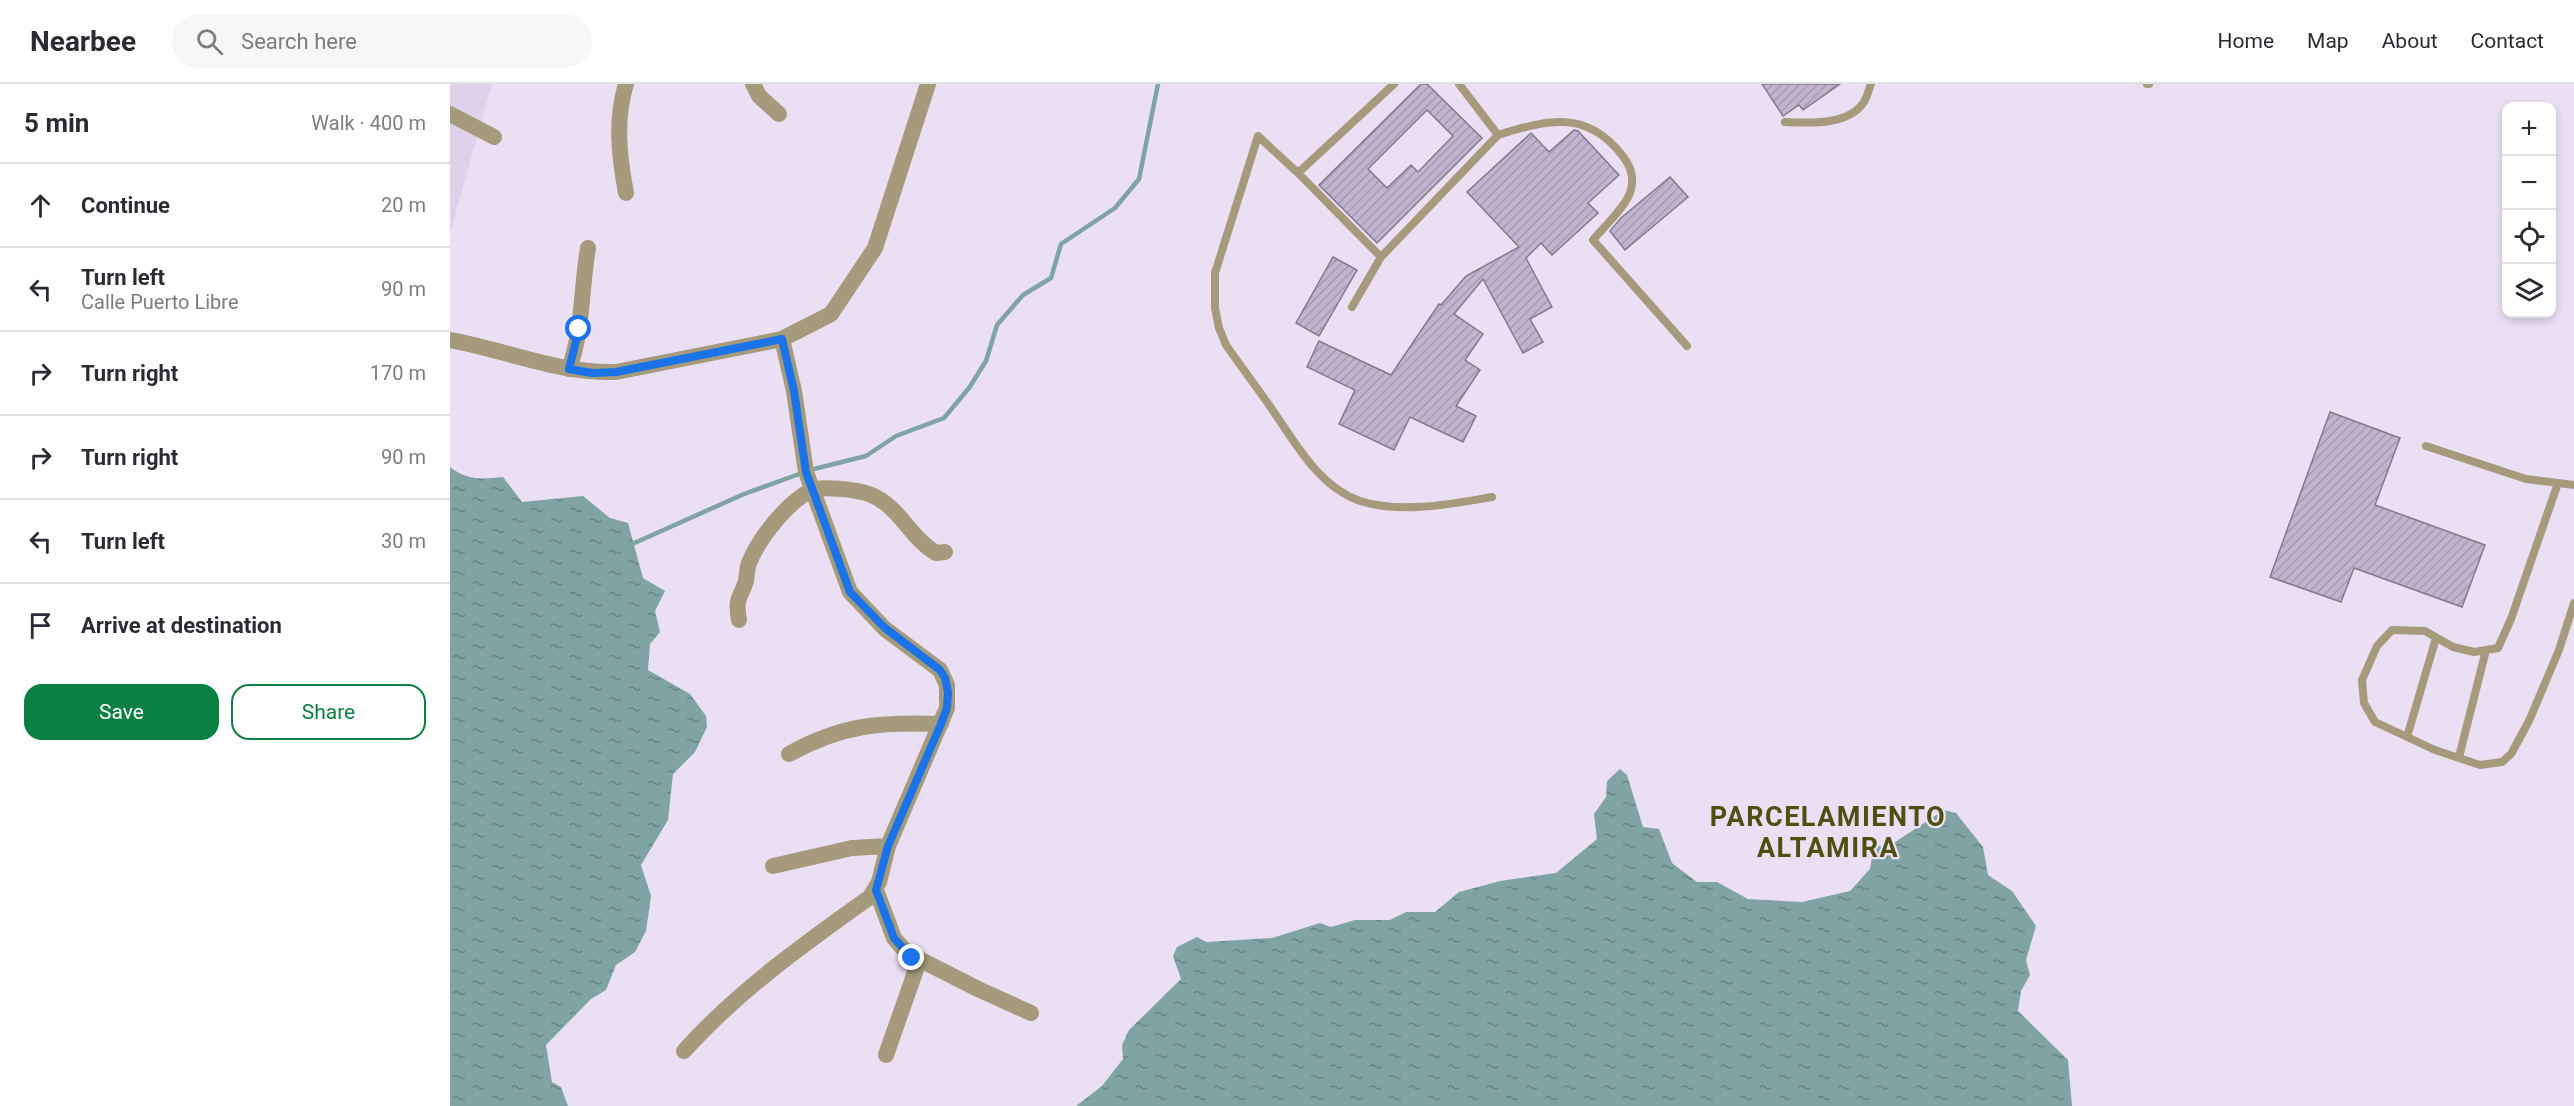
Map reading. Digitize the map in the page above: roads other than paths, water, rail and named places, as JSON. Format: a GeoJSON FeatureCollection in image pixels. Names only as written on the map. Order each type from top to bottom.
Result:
{"type":"FeatureCollection","features":[{"type":"Feature","properties":{"kind":"street"},"geometry":{"type":"LineString","coordinates":[[626,84],[620,111],[619,141],[626,193]]}},
{"type":"Feature","properties":{"kind":"street"},"geometry":{"type":"LineString","coordinates":[[753,84],[759,96],[779,114]]}},
{"type":"Feature","properties":{"kind":"street"},"geometry":{"type":"LineString","coordinates":[[450,340],[569,369],[592,373],[616,372],[782,339],[831,314],[874,248],[928,84]]}},
{"type":"Feature","properties":{"kind":"street"},"geometry":{"type":"LineString","coordinates":[[450,114],[494,136]]}},
{"type":"Feature","properties":{"kind":"street"},"geometry":{"type":"LineString","coordinates":[[569,369],[578,339],[588,248]]}},
{"type":"Feature","properties":{"kind":"street"},"geometry":{"type":"LineString","coordinates":[[684,1051],[741,995],[813,937],[870,897],[876,890],[888,846],[947,708],[948,692],[943,674],[932,662],[885,628],[850,592],[806,472],[794,391],[782,339]]}},
{"type":"Feature","properties":{"kind":"street"},"geometry":{"type":"LineString","coordinates":[[739,620],[738,596],[746,580],[749,562],[777,517],[812,489],[847,489],[886,502],[926,548],[936,553],[945,552]]}},
{"type":"Feature","properties":{"kind":"street"},"geometry":{"type":"LineString","coordinates":[[789,754],[832,734],[870,724],[892,722],[941,724]]}},
{"type":"Feature","properties":{"kind":"street"},"geometry":{"type":"LineString","coordinates":[[773,866],[852,848],[888,846]]}},
{"type":"Feature","properties":{"kind":"street"},"geometry":{"type":"LineString","coordinates":[[876,890],[894,938],[907,953],[919,961],[1031,1013]]}},
{"type":"Feature","properties":{"kind":"street"},"geometry":{"type":"LineString","coordinates":[[886,1055],[919,961]]}},
{"type":"Feature","properties":{"kind":"lane"},"geometry":{"type":"LineString","coordinates":[[1298,173],[1394,84]]}},
{"type":"Feature","properties":{"kind":"lane"},"geometry":{"type":"LineString","coordinates":[[1459,84],[1498,135]]}},
{"type":"Feature","properties":{"kind":"lane"},"geometry":{"type":"LineString","coordinates":[[1785,122],[1835,120],[1851,113],[1864,103],[1871,84]]}},
{"type":"Feature","properties":{"kind":"lane"},"geometry":{"type":"LineString","coordinates":[[1353,307],[1381,257],[1498,135],[1535,124],[1577,122],[1593,128],[1620,152],[1632,173],[1629,195],[1593,240],[1687,346]]}},
{"type":"Feature","properties":{"kind":"lane"},"geometry":{"type":"LineString","coordinates":[[1381,257],[1258,136],[1215,273],[1215,309],[1226,345],[1307,459],[1323,478],[1339,491],[1359,500],[1383,506],[1409,507],[1492,497]]}},
{"type":"Feature","properties":{"kind":"lane"},"geometry":{"type":"LineString","coordinates":[[2426,446],[2526,479],[2574,485]]}},
{"type":"Feature","properties":{"kind":"lane"},"geometry":{"type":"LineString","coordinates":[[2558,483],[2511,619],[2498,648],[2474,652],[2452,647],[2424,631],[2392,630],[2377,646],[2362,680],[2364,703],[2375,722],[2435,750],[2480,765],[2502,762],[2511,754],[2529,721],[2559,650],[2574,603]]}},
{"type":"Feature","properties":{"kind":"lane"},"geometry":{"type":"LineString","coordinates":[[2408,737],[2436,638]]}},
{"type":"Feature","properties":{"kind":"lane"},"geometry":{"type":"LineString","coordinates":[[2459,757],[2486,650]]}},
{"type":"Feature","properties":{"kind":"water"},"geometry":{"type":"Polygon","coordinates":[[[450,467],[469,477],[503,477],[522,502],[583,496],[610,518],[628,523],[643,578],[665,591],[655,611],[660,632],[650,644],[648,670],[690,694],[706,716],[707,727],[695,752],[673,774],[668,820],[641,865],[651,896],[646,931],[635,952],[616,965],[606,990],[591,999],[546,1045],[552,1082],[561,1087],[568,1106],[450,1106],[450,467]]]}},
{"type":"Feature","properties":{"kind":"water"},"geometry":{"type":"Polygon","coordinates":[[[1620,769],[1627,775],[1643,827],[1659,829],[1672,863],[1697,882],[1717,882],[1748,899],[1802,902],[1850,891],[1870,869],[1874,846],[1889,846],[1944,810],[1956,813],[1983,847],[1988,875],[2012,891],[2036,926],[2026,960],[2030,975],[2021,991],[2018,1011],[2068,1060],[2072,1106],[1076,1106],[1102,1086],[1123,1059],[1122,1045],[1129,1030],[1181,979],[1173,956],[1177,947],[1197,937],[1206,942],[1272,938],[1320,923],[1331,927],[1355,920],[1390,920],[1406,912],[1435,912],[1459,892],[1500,881],[1556,873],[1597,839],[1594,814],[1606,797],[1607,781],[1620,769]]]}},
{"type":"Feature","properties":{"kind":"waterway"},"geometry":{"type":"LineString","coordinates":[[810,470],[866,456],[896,436],[944,418],[969,388],[986,361],[997,325],[1023,295],[1051,278],[1061,244],[1115,208],[1139,179],[1158,84]]}},
{"type":"Feature","properties":{"kind":"waterway"},"geometry":{"type":"LineString","coordinates":[[630,545],[744,494],[802,473]]}},
{"type":"Feature","properties":{"kind":"district","name":"PARCELAMIENTO ALTAMIRA"},"geometry":{"type":"Point","coordinates":[1828,832]}}]}
